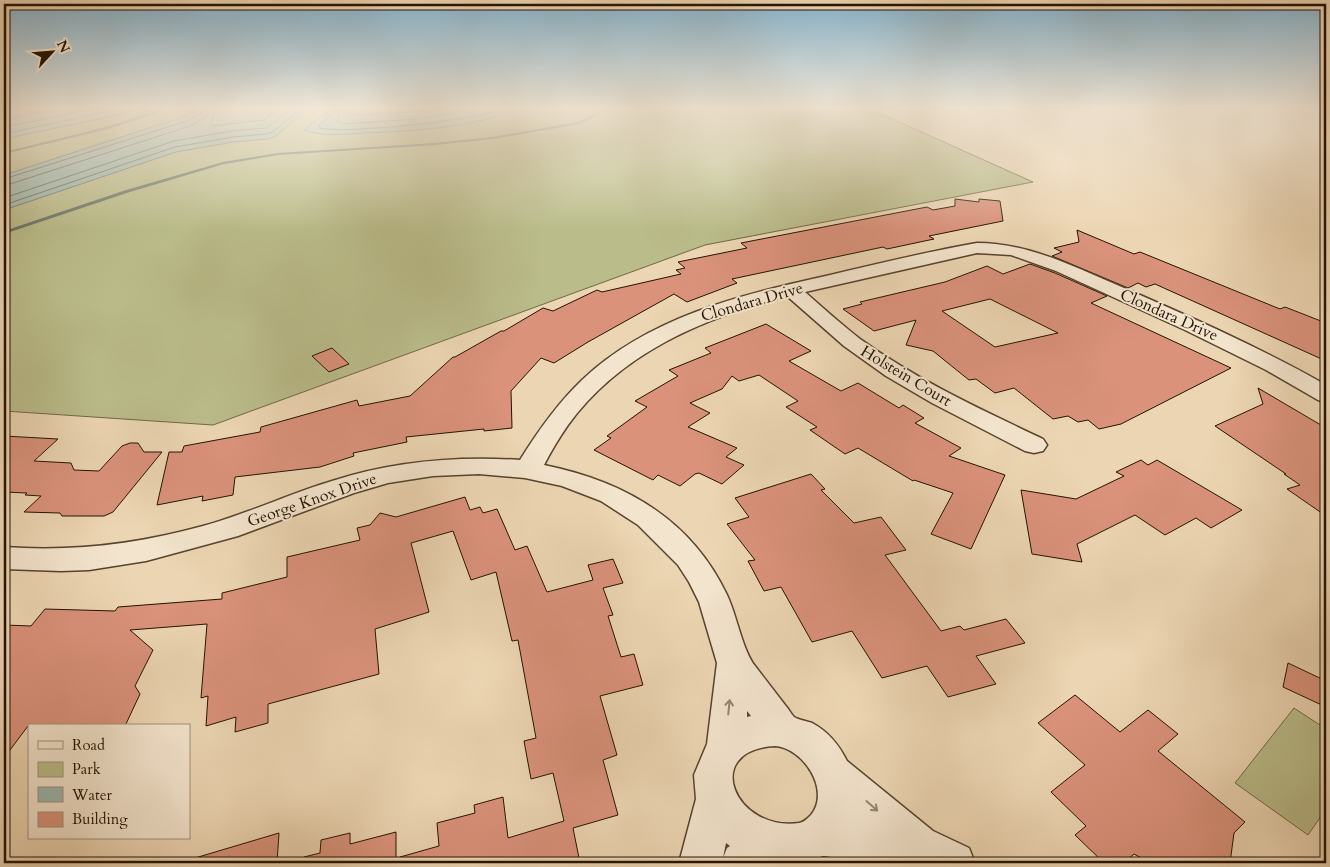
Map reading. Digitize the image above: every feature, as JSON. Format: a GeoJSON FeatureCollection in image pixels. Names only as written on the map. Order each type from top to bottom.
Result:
{"type":"FeatureCollection","features":[{"type":"Feature","properties":{"kind":"street","name":"Clondara Drive"},"geometry":{"type":"LineString","coordinates":[[528,469],[562,416],[576,399],[630,353],[670,330],[735,303],[964,250],[1003,243],[1205,330],[1267,361],[1326,395]]}},
{"type":"Feature","properties":{"kind":"street","name":"Holstein Court"},"geometry":{"type":"LineString","coordinates":[[790,289],[871,356],[935,396],[1034,445]]}},
{"type":"Feature","properties":{"kind":"street","name":"George Knox Drive"},"geometry":{"type":"LineString","coordinates":[[4,558],[65,560],[124,554],[158,548],[229,529],[346,486],[405,471],[430,467],[473,466],[528,469],[578,481],[604,492],[647,516],[666,532],[698,570],[712,594],[734,664],[782,730]]}},
{"type":"Feature","properties":{"kind":"street","name":"George Knox Drive"},"geometry":{"type":"LineString","coordinates":[[725,750],[734,664]]}},
{"type":"Feature","properties":{"kind":"street"},"geometry":{"type":"LineString","coordinates":[[782,730],[798,736],[814,746],[826,759],[835,775],[839,794],[836,812],[830,825],[821,835],[799,848],[754,856],[725,819],[715,802],[712,783],[715,765],[725,750],[736,739],[750,732],[782,730]]}},
{"type":"Feature","properties":{"kind":"street"},"geometry":{"type":"LineString","coordinates":[[835,775],[936,855]]}},
{"type":"Feature","properties":{"kind":"street"},"geometry":{"type":"LineString","coordinates":[[700,863],[715,802]]}},
{"type":"Feature","properties":{"kind":"street"},"geometry":{"type":"LineString","coordinates":[[821,835],[936,855]]}},
{"type":"Feature","properties":{"kind":"green space"},"geometry":{"type":"Polygon","coordinates":[[[4,148],[958,148],[1033,182],[705,245],[213,425],[4,411],[4,148]]]}},
{"type":"Feature","properties":{"kind":"green space"},"geometry":{"type":"Polygon","coordinates":[[[1294,708],[1326,729],[1326,809],[1308,835],[1235,783],[1294,708]]]}},
{"type":"Feature","properties":{"kind":"water"},"geometry":{"type":"Polygon","coordinates":[[[86,148],[196,148],[176,152],[4,210],[4,175],[86,148]]]}},
{"type":"Feature","properties":{"kind":"building"},"geometry":{"type":"Polygon","coordinates":[[[955,199],[979,202],[979,199],[1000,201],[1003,221],[929,236],[934,239],[887,249],[883,247],[732,279],[737,283],[687,302],[674,294],[554,363],[541,358],[511,391],[512,428],[406,437],[407,442],[353,453],[354,456],[320,467],[235,477],[233,495],[202,501],[203,496],[157,505],[169,452],[182,452],[184,446],[260,432],[261,427],[357,400],[359,406],[410,396],[453,357],[504,331],[543,308],[553,311],[597,290],[602,292],[681,274],[676,270],[685,268],[678,262],[747,248],[741,243],[927,207],[933,210],[955,206],[955,199]]]}},
{"type":"Feature","properties":{"kind":"building"},"geometry":{"type":"Polygon","coordinates":[[[1077,230],[1134,254],[1140,252],[1280,309],[1285,307],[1326,323],[1326,361],[1155,284],[1146,287],[1138,283],[1128,288],[1052,256],[1062,252],[1054,248],[1079,242],[1077,230]]]}},
{"type":"Feature","properties":{"kind":"building"},"geometry":{"type":"Polygon","coordinates":[[[1030,264],[1055,273],[1107,296],[1091,303],[1231,368],[1121,424],[1099,429],[1088,420],[1078,422],[1068,416],[1053,419],[1014,388],[995,393],[976,379],[969,380],[933,351],[906,345],[916,320],[874,331],[843,309],[862,304],[860,302],[945,282],[987,266],[1003,274],[1030,264]],[[990,299],[942,311],[995,347],[1058,333],[990,299]]]}},
{"type":"Feature","properties":{"kind":"building"},"geometry":{"type":"Polygon","coordinates":[[[766,324],[811,351],[789,361],[841,391],[858,383],[899,408],[903,405],[924,418],[915,423],[961,448],[949,456],[1005,475],[971,549],[931,534],[953,493],[913,481],[858,448],[845,454],[810,430],[817,427],[786,407],[798,401],[759,375],[739,381],[732,376],[722,389],[690,403],[710,413],[688,427],[737,448],[726,457],[744,465],[722,484],[699,473],[680,486],[658,475],[653,480],[594,450],[611,438],[607,436],[647,407],[635,401],[678,376],[669,370],[711,353],[705,348],[766,324]]]}},
{"type":"Feature","properties":{"kind":"building"},"geometry":{"type":"Polygon","coordinates":[[[332,348],[349,364],[329,372],[312,356],[332,348]]]}},
{"type":"Feature","properties":{"kind":"building"},"geometry":{"type":"Polygon","coordinates":[[[1258,388],[1326,428],[1326,516],[1287,489],[1300,485],[1215,426],[1263,404],[1258,388]]]}},
{"type":"Feature","properties":{"kind":"building"},"geometry":{"type":"Polygon","coordinates":[[[4,436],[58,439],[34,461],[71,463],[74,470],[99,471],[122,446],[130,443],[138,443],[144,452],[162,452],[113,512],[104,516],[62,516],[60,513],[24,512],[41,496],[4,492],[4,436]]]}},
{"type":"Feature","properties":{"kind":"building"},"geometry":{"type":"Polygon","coordinates":[[[1141,460],[1148,465],[1157,460],[1242,510],[1211,528],[1196,518],[1165,535],[1135,515],[1077,544],[1082,562],[1032,554],[1021,490],[1076,499],[1124,476],[1116,472],[1141,460]]]}},
{"type":"Feature","properties":{"kind":"building"},"geometry":{"type":"Polygon","coordinates":[[[811,474],[825,489],[821,490],[854,523],[881,517],[906,550],[885,555],[941,631],[960,626],[964,630],[1006,619],[1025,643],[976,656],[996,684],[948,697],[927,666],[882,678],[852,631],[812,642],[781,587],[764,591],[748,561],[755,560],[727,524],[749,517],[735,498],[811,474]]]}},
{"type":"Feature","properties":{"kind":"building"},"geometry":{"type":"Polygon","coordinates":[[[465,497],[470,510],[480,507],[483,513],[497,509],[515,550],[527,546],[547,592],[593,580],[588,565],[613,559],[623,583],[603,588],[613,615],[608,616],[621,657],[634,654],[643,685],[600,696],[617,755],[603,760],[618,815],[573,828],[580,863],[400,863],[400,857],[439,846],[437,823],[475,813],[474,805],[503,797],[508,838],[564,821],[553,773],[531,779],[524,741],[536,738],[518,640],[512,641],[496,572],[471,580],[453,531],[411,543],[429,612],[375,629],[379,674],[268,704],[268,723],[235,732],[236,717],[206,726],[208,696],[201,698],[207,624],[130,630],[153,650],[135,686],[140,694],[126,724],[28,724],[4,758],[4,625],[31,626],[45,609],[115,611],[118,607],[222,599],[222,593],[287,577],[287,557],[360,540],[357,528],[370,525],[380,513],[396,517],[465,497]]]}},
{"type":"Feature","properties":{"kind":"building"},"geometry":{"type":"Polygon","coordinates":[[[1288,663],[1326,681],[1326,707],[1283,687],[1288,663]]]}},
{"type":"Feature","properties":{"kind":"building"},"geometry":{"type":"Polygon","coordinates":[[[1075,695],[1120,732],[1148,710],[1178,734],[1158,751],[1245,822],[1234,833],[1230,863],[1151,863],[1134,854],[1124,863],[1104,863],[1075,835],[1086,826],[1051,792],[1085,765],[1038,723],[1075,695]]]}},
{"type":"Feature","properties":{"kind":"building"},"geometry":{"type":"Polygon","coordinates":[[[396,832],[396,863],[305,863],[304,857],[320,853],[321,840],[350,833],[350,844],[396,832]]]}},
{"type":"Feature","properties":{"kind":"building"},"geometry":{"type":"Polygon","coordinates":[[[279,833],[277,863],[195,863],[195,858],[279,833]]]}},
{"type":"Feature","properties":{"kind":"waterway"},"geometry":{"type":"LineString","coordinates":[[4,153],[23,148]]}},
{"type":"Feature","properties":{"kind":"waterway"},"geometry":{"type":"LineString","coordinates":[[4,233],[128,191],[223,163],[278,154],[365,148]]}}]}
